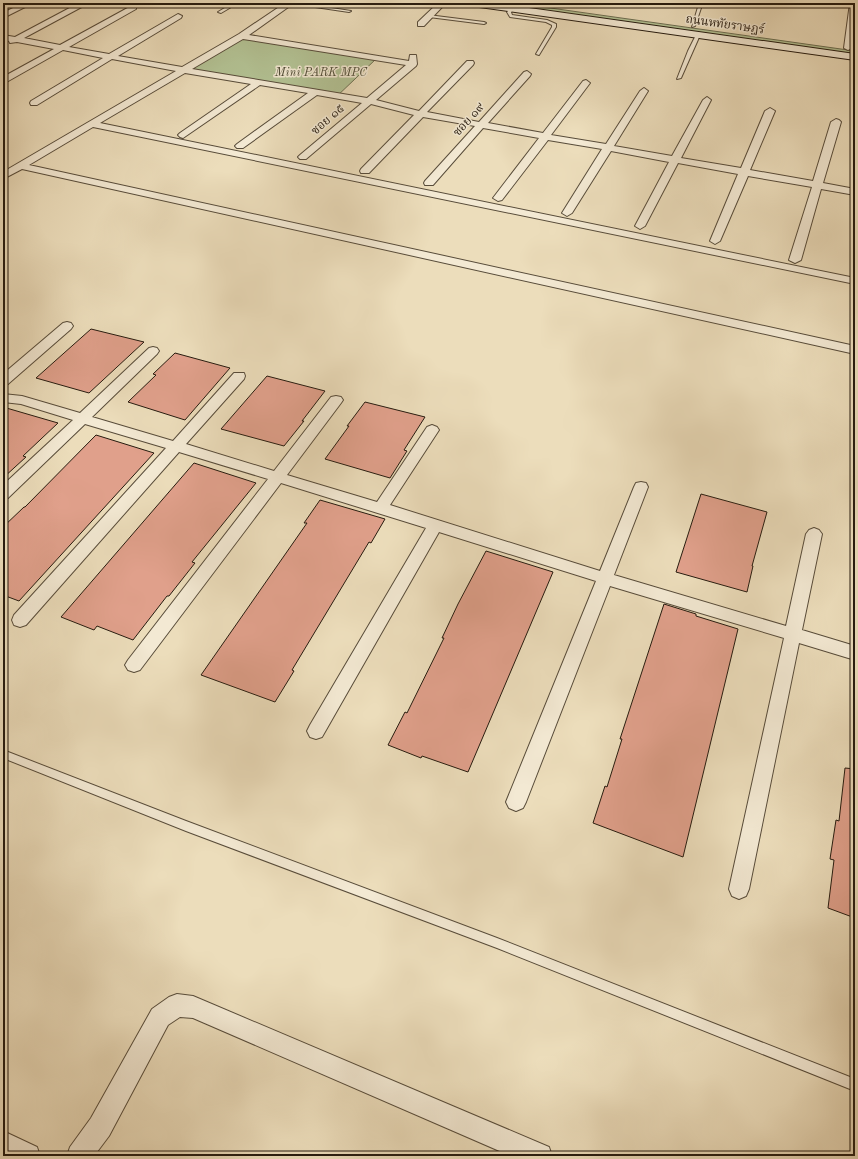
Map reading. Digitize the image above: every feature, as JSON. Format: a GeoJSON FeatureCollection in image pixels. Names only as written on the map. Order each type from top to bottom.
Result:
{"type":"FeatureCollection","features":[{"type":"Feature","properties":{"kind":"main road","name":"ถนนหทัยราษฎร์"},"geometry":{"type":"LineString","coordinates":[[472,3],[696,31],[852,48]]}},
{"type":"Feature","properties":{"kind":"main road","name":"ถนนหทัยราษฎร์"},"geometry":{"type":"LineString","coordinates":[[526,3],[855,57]]}},
{"type":"Feature","properties":{"kind":"street"},"geometry":{"type":"LineString","coordinates":[[3,16],[29,3]]}},
{"type":"Feature","properties":{"kind":"street"},"geometry":{"type":"LineString","coordinates":[[3,47],[85,3]]}},
{"type":"Feature","properties":{"kind":"street"},"geometry":{"type":"LineString","coordinates":[[421,24],[442,3]]}},
{"type":"Feature","properties":{"kind":"street"},"geometry":{"type":"LineString","coordinates":[[852,48],[854,3]]}},
{"type":"Feature","properties":{"kind":"street"},"geometry":{"type":"LineString","coordinates":[[3,176],[242,36],[288,4]]}},
{"type":"Feature","properties":{"kind":"street"},"geometry":{"type":"LineString","coordinates":[[3,81],[133,7]]}},
{"type":"Feature","properties":{"kind":"street"},"geometry":{"type":"LineString","coordinates":[[34,103],[178,16]]}},
{"type":"Feature","properties":{"kind":"street","name":"ซอย ๑๕"},"geometry":{"type":"LineString","coordinates":[[242,36],[413,60],[303,157]]}},
{"type":"Feature","properties":{"kind":"street"},"geometry":{"type":"LineString","coordinates":[[3,37],[314,93],[368,101],[421,114],[855,192]]}},
{"type":"Feature","properties":{"kind":"street"},"geometry":{"type":"LineString","coordinates":[[365,170],[470,63]]}},
{"type":"Feature","properties":{"kind":"street","name":"ซอย ๑๙"},"geometry":{"type":"LineString","coordinates":[[429,183],[527,74]]}},
{"type":"Feature","properties":{"kind":"street"},"geometry":{"type":"LineString","coordinates":[[183,136],[258,83]]}},
{"type":"Feature","properties":{"kind":"street"},"geometry":{"type":"LineString","coordinates":[[498,198],[586,83]]}},
{"type":"Feature","properties":{"kind":"street"},"geometry":{"type":"LineString","coordinates":[[567,213],[644,92]]}},
{"type":"Feature","properties":{"kind":"street"},"geometry":{"type":"LineString","coordinates":[[240,146],[314,93]]}},
{"type":"Feature","properties":{"kind":"street"},"geometry":{"type":"LineString","coordinates":[[640,226],[707,100]]}},
{"type":"Feature","properties":{"kind":"street"},"geometry":{"type":"LineString","coordinates":[[715,241],[770,112]]}},
{"type":"Feature","properties":{"kind":"street"},"geometry":{"type":"LineString","coordinates":[[795,260],[836,122]]}},
{"type":"Feature","properties":{"kind":"street"},"geometry":{"type":"LineString","coordinates":[[91,124],[855,281]]}},
{"type":"Feature","properties":{"kind":"street"},"geometry":{"type":"LineString","coordinates":[[20,166],[855,350]]}},
{"type":"Feature","properties":{"kind":"street"},"geometry":{"type":"LineString","coordinates":[[3,381],[67,326]]}},
{"type":"Feature","properties":{"kind":"street"},"geometry":{"type":"LineString","coordinates":[[3,494],[153,351]]}},
{"type":"Feature","properties":{"kind":"street"},"geometry":{"type":"LineString","coordinates":[[20,620],[238,376]]}},
{"type":"Feature","properties":{"kind":"street"},"geometry":{"type":"LineString","coordinates":[[3,387],[22,400]]}},
{"type":"Feature","properties":{"kind":"street"},"geometry":{"type":"LineString","coordinates":[[3,398],[22,400],[855,653]]}},
{"type":"Feature","properties":{"kind":"street"},"geometry":{"type":"LineString","coordinates":[[134,665],[336,400]]}},
{"type":"Feature","properties":{"kind":"street"},"geometry":{"type":"LineString","coordinates":[[381,508],[432,430]]}},
{"type":"Feature","properties":{"kind":"street"},"geometry":{"type":"LineString","coordinates":[[516,802],[641,487]]}},
{"type":"Feature","properties":{"kind":"street"},"geometry":{"type":"LineString","coordinates":[[316,731],[435,525]]}},
{"type":"Feature","properties":{"kind":"street"},"geometry":{"type":"LineString","coordinates":[[739,888],[814,534]]}},
{"type":"Feature","properties":{"kind":"street"},"geometry":{"type":"LineString","coordinates":[[79,1156],[100,1127],[160,1017],[177,1005],[193,1006],[540,1156]]}},
{"type":"Feature","properties":{"kind":"street"},"geometry":{"type":"LineString","coordinates":[[3,1143],[28,1156]]}},
{"type":"Feature","properties":{"kind":"lane"},"geometry":{"type":"LineString","coordinates":[[220,12],[236,3]]}},
{"type":"Feature","properties":{"kind":"lane"},"geometry":{"type":"LineString","coordinates":[[262,3],[288,4],[349,11]]}},
{"type":"Feature","properties":{"kind":"lane"},"geometry":{"type":"LineString","coordinates":[[679,78],[690,52],[696,31],[699,8]]}},
{"type":"Feature","properties":{"kind":"lane"},"geometry":{"type":"LineString","coordinates":[[512,9],[509,12],[511,16],[547,21],[554,24],[554,27],[538,54]]}},
{"type":"Feature","properties":{"kind":"lane"},"geometry":{"type":"LineString","coordinates":[[429,16],[484,23]]}},
{"type":"Feature","properties":{"kind":"lane"},"geometry":{"type":"LineString","coordinates":[[3,754],[186,826],[497,943],[855,1085]]}},
{"type":"Feature","properties":{"kind":"green space"},"geometry":{"type":"Polygon","coordinates":[[[484,3],[515,3],[855,51],[855,55],[484,3]]]}},
{"type":"Feature","properties":{"kind":"green space","name":"Mini PARK MPC"},"geometry":{"type":"Polygon","coordinates":[[[240,37],[376,59],[335,98],[186,71],[240,37]]]}},
{"type":"Feature","properties":{"kind":"building"},"geometry":{"type":"Polygon","coordinates":[[[91,329],[144,342],[89,393],[36,378],[91,329]]]}},
{"type":"Feature","properties":{"kind":"building"},"geometry":{"type":"Polygon","coordinates":[[[175,353],[230,368],[185,420],[128,402],[156,375],[153,374],[175,353]]]}},
{"type":"Feature","properties":{"kind":"building"},"geometry":{"type":"Polygon","coordinates":[[[267,376],[325,391],[284,446],[221,429],[267,376]]]}},
{"type":"Feature","properties":{"kind":"building"},"geometry":{"type":"Polygon","coordinates":[[[365,402],[425,417],[404,450],[407,451],[390,478],[325,459],[365,402]]]}},
{"type":"Feature","properties":{"kind":"building"},"geometry":{"type":"Polygon","coordinates":[[[3,407],[58,423],[23,456],[26,457],[3,478],[3,407]]]}},
{"type":"Feature","properties":{"kind":"building"},"geometry":{"type":"Polygon","coordinates":[[[96,435],[154,453],[19,601],[3,595],[3,527],[25,507],[96,435]]]}},
{"type":"Feature","properties":{"kind":"building"},"geometry":{"type":"Polygon","coordinates":[[[194,463],[256,483],[192,562],[195,563],[133,640],[97,626],[94,630],[61,617],[194,463]]]}},
{"type":"Feature","properties":{"kind":"building"},"geometry":{"type":"Polygon","coordinates":[[[701,494],[767,512],[752,566],[747,592],[676,572],[701,494]]]}},
{"type":"Feature","properties":{"kind":"building"},"geometry":{"type":"Polygon","coordinates":[[[320,500],[385,519],[371,543],[369,542],[292,670],[294,671],[275,702],[201,675],[307,523],[304,523],[320,500]]]}},
{"type":"Feature","properties":{"kind":"building"},"geometry":{"type":"Polygon","coordinates":[[[486,551],[553,572],[468,772],[422,756],[421,758],[388,745],[405,712],[407,713],[444,638],[442,638],[458,604],[486,551]]]}},
{"type":"Feature","properties":{"kind":"building"},"geometry":{"type":"Polygon","coordinates":[[[664,604],[738,629],[683,857],[593,823],[605,786],[607,787],[622,739],[620,739],[664,604]]]}},
{"type":"Feature","properties":{"kind":"building"},"geometry":{"type":"Polygon","coordinates":[[[845,768],[855,769],[855,918],[828,908],[834,860],[830,859],[836,820],[839,821],[845,768]]]}}]}
